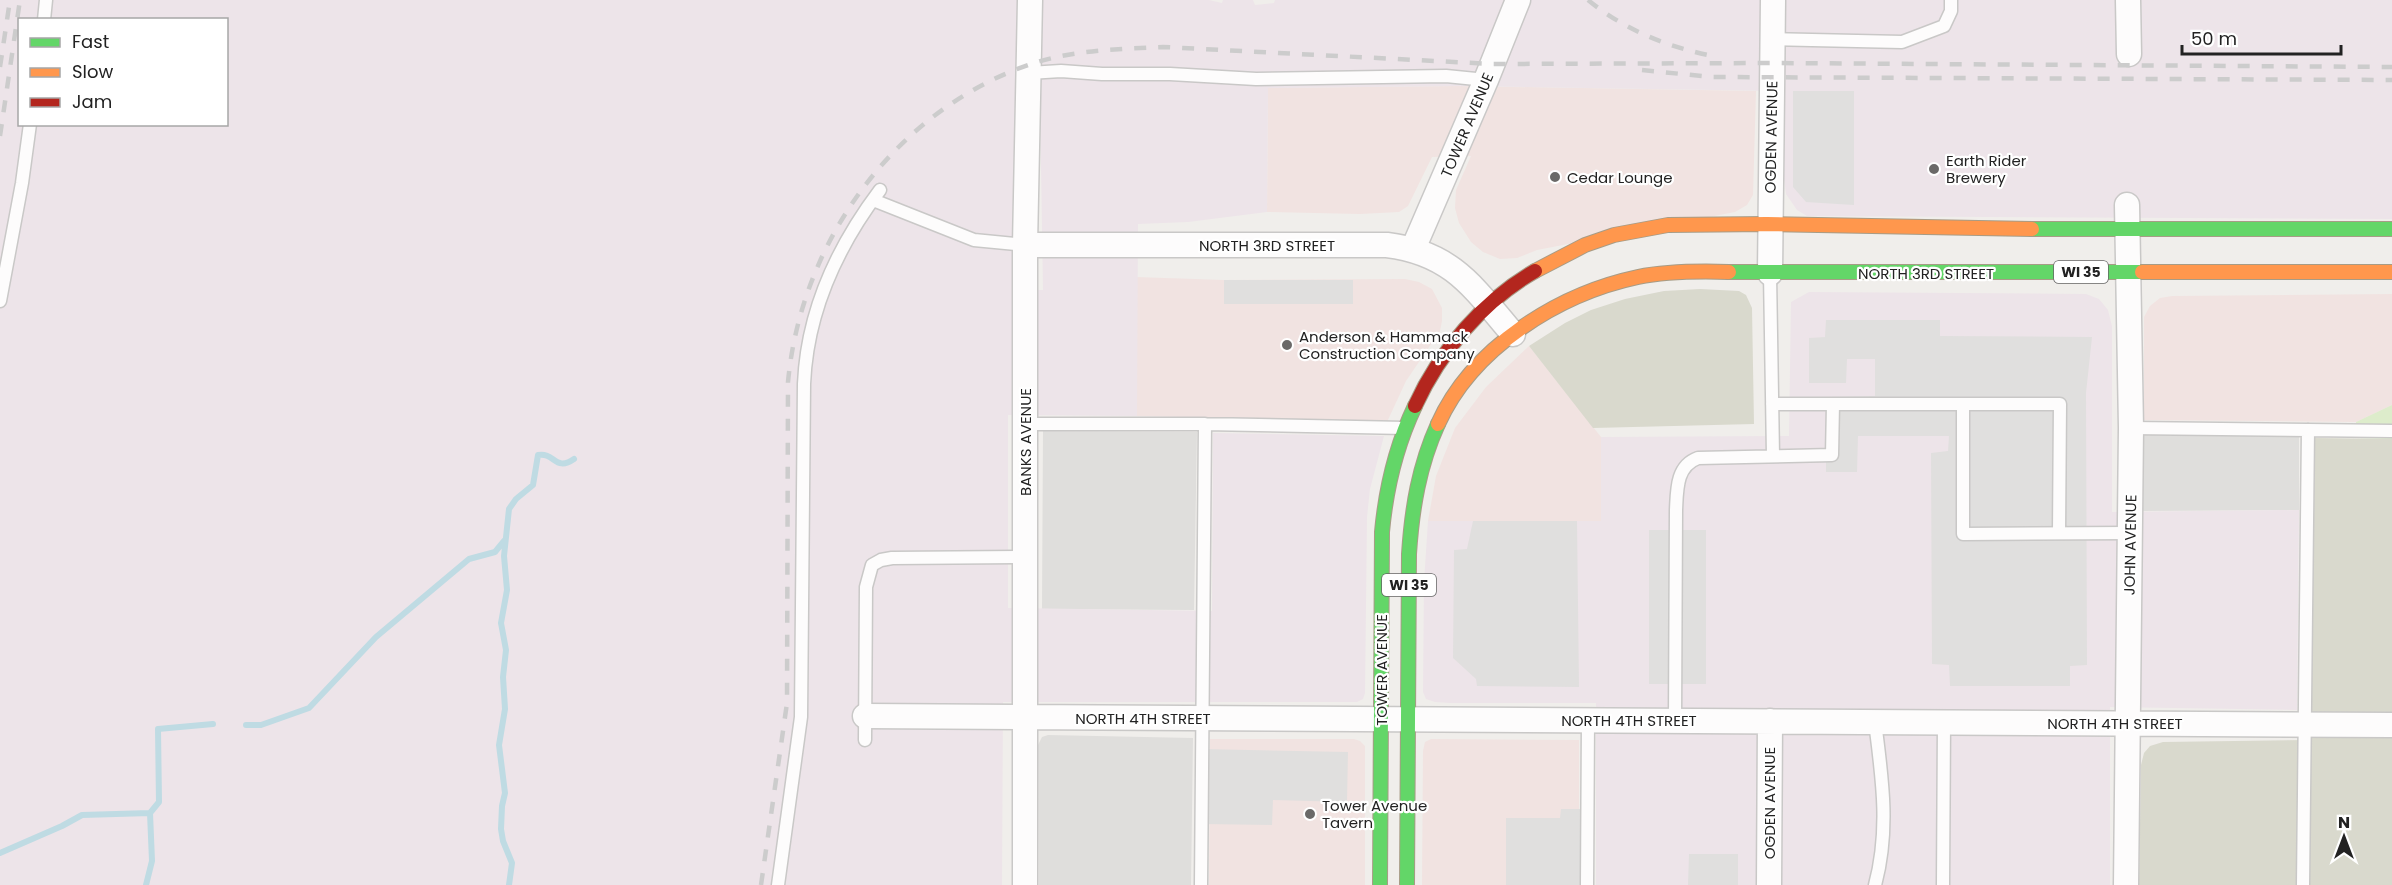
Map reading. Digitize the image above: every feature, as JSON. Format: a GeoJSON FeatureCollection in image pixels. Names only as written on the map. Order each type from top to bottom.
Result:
{"type":"FeatureCollection","features":[{"type":"Feature","properties":{"kind":"main road","name":"WI 35"},"geometry":{"type":"LineString","coordinates":[[1488,304],[1527,276],[1556,259],[1617,235],[1669,225],[1770,224],[1914,229],[2392,229]]}},
{"type":"Feature","properties":{"kind":"main road","name":"NORTH 3RD STREET"},"geometry":{"type":"LineString","coordinates":[[1513,334],[1577,297],[1638,277],[1686,271],[1770,273],[2392,272]]}},
{"type":"Feature","properties":{"kind":"main road","name":"TOWER AVENUE"},"geometry":{"type":"LineString","coordinates":[[1380,885],[1383,521],[1394,463],[1405,428],[1426,382],[1456,338],[1488,304]]}},
{"type":"Feature","properties":{"kind":"main road","name":"TOWER AVENUE"},"geometry":{"type":"LineString","coordinates":[[1407,885],[1410,525],[1416,481],[1432,435],[1457,390],[1477,364],[1513,334]]}},
{"type":"Feature","properties":{"kind":"street","name":"BANKS AVENUE"},"geometry":{"type":"LineString","coordinates":[[1025,885],[1025,245],[1030,0]]}},
{"type":"Feature","properties":{"kind":"street","name":"TOWER AVENUE"},"geometry":{"type":"LineString","coordinates":[[1413,249],[1518,0]]}},
{"type":"Feature","properties":{"kind":"street","name":"OGDEN AVENUE"},"geometry":{"type":"LineString","coordinates":[[1770,273],[1773,0]]}},
{"type":"Feature","properties":{"kind":"street"},"geometry":{"type":"LineString","coordinates":[[2128,0],[2129,54]]}},
{"type":"Feature","properties":{"kind":"street","name":"JOHN AVENUE"},"geometry":{"type":"LineString","coordinates":[[2126,885],[2131,428],[2127,205]]}},
{"type":"Feature","properties":{"kind":"street","name":"NORTH 3RD STREET"},"geometry":{"type":"LineString","coordinates":[[1025,245],[1387,245],[1413,249],[1448,265],[1488,304],[1513,334]]}},
{"type":"Feature","properties":{"kind":"street","name":"NORTH 4TH STREET"},"geometry":{"type":"LineString","coordinates":[[865,716],[2392,725]]}},
{"type":"Feature","properties":{"kind":"street","name":"OGDEN AVENUE"},"geometry":{"type":"LineString","coordinates":[[1769,885],[1770,721]]}},
{"type":"Feature","properties":{"kind":"lane"},"geometry":{"type":"LineString","coordinates":[[44,18],[46,0]]}},
{"type":"Feature","properties":{"kind":"lane"},"geometry":{"type":"LineString","coordinates":[[1772,39],[1902,42],[1944,26],[1951,11],[1951,0]]}},
{"type":"Feature","properties":{"kind":"lane"},"geometry":{"type":"LineString","coordinates":[[1029,73],[1061,71],[1256,79],[1446,76],[1486,80]]}},
{"type":"Feature","properties":{"kind":"lane"},"geometry":{"type":"LineString","coordinates":[[0,301],[22,183],[30,126]]}},
{"type":"Feature","properties":{"kind":"lane"},"geometry":{"type":"LineString","coordinates":[[778,885],[801,717],[804,384],[807,344],[817,306],[851,233],[877,195],[974,240],[1025,245]]}},
{"type":"Feature","properties":{"kind":"lane"},"geometry":{"type":"LineString","coordinates":[[1770,273],[1773,456]]}},
{"type":"Feature","properties":{"kind":"lane"},"geometry":{"type":"LineString","coordinates":[[1772,404],[2060,404],[2059,533]]}},
{"type":"Feature","properties":{"kind":"lane"},"geometry":{"type":"LineString","coordinates":[[1675,721],[1676,510],[1679,478],[1687,464],[1698,458],[1832,455],[1833,404]]}},
{"type":"Feature","properties":{"kind":"lane"},"geometry":{"type":"LineString","coordinates":[[1963,404],[1963,534],[2130,533]]}},
{"type":"Feature","properties":{"kind":"lane"},"geometry":{"type":"LineString","coordinates":[[1025,424],[1205,424],[1405,428]]}},
{"type":"Feature","properties":{"kind":"lane"},"geometry":{"type":"LineString","coordinates":[[1201,885],[1205,424]]}},
{"type":"Feature","properties":{"kind":"lane"},"geometry":{"type":"LineString","coordinates":[[2131,428],[2392,430]]}},
{"type":"Feature","properties":{"kind":"lane"},"geometry":{"type":"LineString","coordinates":[[2303,885],[2308,430]]}},
{"type":"Feature","properties":{"kind":"lane"},"geometry":{"type":"LineString","coordinates":[[865,740],[866,587],[872,566],[886,559],[1026,557]]}},
{"type":"Feature","properties":{"kind":"lane"},"geometry":{"type":"LineString","coordinates":[[1587,885],[1588,720]]}},
{"type":"Feature","properties":{"kind":"lane"},"geometry":{"type":"LineString","coordinates":[[1875,722],[1884,805],[1884,840],[1882,861],[1875,885]]}},
{"type":"Feature","properties":{"kind":"lane"},"geometry":{"type":"LineString","coordinates":[[1943,885],[1944,722]]}},
{"type":"Feature","properties":{"kind":"shaded area"},"geometry":{"type":"Polygon","coordinates":[[[0,0],[1209,0],[1222,3],[1223,0],[1253,0],[1255,5],[1274,3],[1275,0],[2392,0],[2392,219],[1807,216],[1797,210],[1786,194],[1783,91],[1458,86],[1268,88],[1267,212],[1188,222],[1138,224],[1137,416],[1008,415],[1008,608],[1212,611],[1213,433],[1384,436],[1370,489],[1367,517],[1365,693],[1363,699],[1357,702],[1003,702],[1002,885],[0,885],[0,0]],[[1040,104],[1017,222],[1012,290],[1043,290],[1040,104]]]}},
{"type":"Feature","properties":{"kind":"shaded area"},"geometry":{"type":"Polygon","coordinates":[[[1458,86],[1756,91],[1753,195],[1747,205],[1735,212],[1537,250],[1517,258],[1500,259],[1483,252],[1471,242],[1459,223],[1455,208],[1456,190],[1471,156],[1432,157],[1408,206],[1399,212],[1360,214],[1267,212],[1268,88],[1458,86]]]}},
{"type":"Feature","properties":{"kind":"shaded area"},"geometry":{"type":"Polygon","coordinates":[[[1793,91],[1854,91],[1854,205],[1806,202],[1793,187],[1793,91]]]}},
{"type":"Feature","properties":{"kind":"shaded area"},"geometry":{"type":"Polygon","coordinates":[[[1136,277],[1224,280],[1405,279],[1419,282],[1432,289],[1442,308],[1442,321],[1440,331],[1406,381],[1387,422],[1137,416],[1136,277]]]}},
{"type":"Feature","properties":{"kind":"shaded area"},"geometry":{"type":"Polygon","coordinates":[[[1224,280],[1353,280],[1353,304],[1224,304],[1224,280]]]}},
{"type":"Feature","properties":{"kind":"shaded area"},"geometry":{"type":"Polygon","coordinates":[[[1700,289],[1739,291],[1746,295],[1752,308],[1754,424],[1593,428],[1529,346],[1565,323],[1591,310],[1625,299],[1664,291],[1700,289]]]}},
{"type":"Feature","properties":{"kind":"shaded area"},"geometry":{"type":"Polygon","coordinates":[[[1809,292],[2086,294],[2099,299],[2108,310],[2112,326],[2112,512],[2299,510],[2297,710],[2110,707],[2110,885],[1596,885],[1596,703],[1450,703],[1426,699],[1423,692],[1424,582],[1428,521],[1601,521],[1601,437],[1789,436],[1791,302],[1809,292]]]}},
{"type":"Feature","properties":{"kind":"shaded area"},"geometry":{"type":"Polygon","coordinates":[[[2392,294],[2392,405],[2356,422],[2144,420],[2144,317],[2150,306],[2160,298],[2392,294]]]}},
{"type":"Feature","properties":{"kind":"shaded area"},"geometry":{"type":"Polygon","coordinates":[[[1826,320],[1940,320],[1940,336],[2092,337],[2086,393],[2087,665],[2070,666],[2070,686],[1950,686],[1949,665],[1932,664],[1931,453],[1948,451],[1949,436],[1858,436],[1857,472],[1826,472],[1826,397],[1875,396],[1875,359],[1847,359],[1846,383],[1809,383],[1809,338],[1825,337],[1826,320]]]}},
{"type":"Feature","properties":{"kind":"shaded area"},"geometry":{"type":"Polygon","coordinates":[[[1529,346],[1601,437],[1601,521],[1428,521],[1436,476],[1455,428],[1486,387],[1529,346]]]}},
{"type":"Feature","properties":{"kind":"shaded area"},"geometry":{"type":"Polygon","coordinates":[[[1043,431],[1197,432],[1194,610],[1042,609],[1043,431]]]}},
{"type":"Feature","properties":{"kind":"shaded area"},"geometry":{"type":"Polygon","coordinates":[[[2143,435],[2299,436],[2299,510],[2143,511],[2143,435]]]}},
{"type":"Feature","properties":{"kind":"shaded area"},"geometry":{"type":"Polygon","coordinates":[[[2314,438],[2392,439],[2392,885],[2139,885],[2141,765],[2144,753],[2150,746],[2163,742],[2311,740],[2314,438]]]}},
{"type":"Feature","properties":{"kind":"shaded area"},"geometry":{"type":"Polygon","coordinates":[[[1473,521],[1577,521],[1579,687],[1477,686],[1476,679],[1453,658],[1454,550],[1467,549],[1473,521]]]}},
{"type":"Feature","properties":{"kind":"shaded area"},"geometry":{"type":"Polygon","coordinates":[[[1649,530],[1706,530],[1706,684],[1649,684],[1649,530]]]}},
{"type":"Feature","properties":{"kind":"shaded area"},"geometry":{"type":"Polygon","coordinates":[[[1048,735],[1193,738],[1191,885],[1039,885],[1038,745],[1042,737],[1048,735]]]}},
{"type":"Feature","properties":{"kind":"shaded area"},"geometry":{"type":"Polygon","coordinates":[[[1210,739],[1354,739],[1360,741],[1365,746],[1365,885],[1209,885],[1210,739]]]}},
{"type":"Feature","properties":{"kind":"shaded area"},"geometry":{"type":"Polygon","coordinates":[[[1431,739],[1579,740],[1579,885],[1422,885],[1423,751],[1425,742],[1431,739]]]}},
{"type":"Feature","properties":{"kind":"shaded area"},"geometry":{"type":"Polygon","coordinates":[[[1202,749],[1348,752],[1347,802],[1273,800],[1272,825],[1202,824],[1202,749]]]}},
{"type":"Feature","properties":{"kind":"shaded area"},"geometry":{"type":"Polygon","coordinates":[[[1561,809],[1587,809],[1587,885],[1506,885],[1506,818],[1560,818],[1561,809]]]}},
{"type":"Feature","properties":{"kind":"shaded area"},"geometry":{"type":"Polygon","coordinates":[[[1689,854],[1738,854],[1738,885],[1688,885],[1689,854]]]}},
{"type":"Feature","properties":{"kind":"green space"},"geometry":{"type":"Polygon","coordinates":[[[2392,405],[2392,439],[2356,438],[2356,422],[2392,405]]]}},
{"type":"Feature","properties":{"kind":"waterway"},"geometry":{"type":"LineString","coordinates":[[509,885],[512,863],[501,829],[505,793],[499,745],[505,709],[503,677],[506,650],[501,623],[507,590],[504,556],[509,509],[516,499],[533,485],[538,455],[548,456],[559,463],[574,459]]}},
{"type":"Feature","properties":{"kind":"waterway"},"geometry":{"type":"LineString","coordinates":[[246,725],[261,725],[309,708],[376,637],[469,559],[495,552],[504,541]]}},
{"type":"Feature","properties":{"kind":"waterway"},"geometry":{"type":"LineString","coordinates":[[0,853],[82,815],[150,813],[159,802],[158,729],[213,724]]}},
{"type":"Feature","properties":{"kind":"waterway"},"geometry":{"type":"LineString","coordinates":[[146,885],[152,861],[150,813]]}},
{"type":"Feature","properties":{"kind":"railway"},"geometry":{"type":"LineString","coordinates":[[0,67],[10,0]]}},
{"type":"Feature","properties":{"kind":"railway"},"geometry":{"type":"LineString","coordinates":[[0,136],[20,0]]}},
{"type":"Feature","properties":{"kind":"railway"},"geometry":{"type":"LineString","coordinates":[[1588,0],[1618,21],[1649,37],[1683,49],[1718,57]]}},
{"type":"Feature","properties":{"kind":"railway"},"geometry":{"type":"LineString","coordinates":[[761,885],[787,703],[788,382],[797,330],[812,280],[834,233],[863,189],[897,149],[936,115],[980,86],[1028,65],[1061,56],[1095,51],[1163,47],[1493,64],[1772,63],[2392,67]]}},
{"type":"Feature","properties":{"kind":"railway"},"geometry":{"type":"LineString","coordinates":[[1642,70],[1711,77],[2392,80]]}},
{"type":"Feature","properties":{"kind":"traffic: fast"},"geometry":{"type":"LineString","coordinates":[[2032,229],[2392,229]]}},
{"type":"Feature","properties":{"kind":"traffic: fast"},"geometry":{"type":"LineString","coordinates":[[1729,272],[2142,272]]}},
{"type":"Feature","properties":{"kind":"traffic: fast"},"geometry":{"type":"LineString","coordinates":[[1380,885],[1382,532],[1393,468],[1402,436],[1415,406]]}},
{"type":"Feature","properties":{"kind":"traffic: fast"},"geometry":{"type":"LineString","coordinates":[[1407,885],[1409,554],[1418,487],[1431,440],[1438,424]]}},
{"type":"Feature","properties":{"kind":"traffic: slow"},"geometry":{"type":"LineString","coordinates":[[1535,271],[1585,245],[1614,235],[1668,225],[1767,224],[2032,229]]}},
{"type":"Feature","properties":{"kind":"traffic: slow"},"geometry":{"type":"LineString","coordinates":[[1438,424],[1453,397],[1472,371],[1521,328],[1549,311],[1578,296],[1638,277],[1683,272],[1729,272]]}},
{"type":"Feature","properties":{"kind":"traffic: slow"},"geometry":{"type":"LineString","coordinates":[[2142,272],[2392,272]]}},
{"type":"Feature","properties":{"kind":"traffic: jam"},"geometry":{"type":"LineString","coordinates":[[1415,406],[1437,366],[1465,329],[1498,297],[1535,271]]}},
{"type":"Feature","properties":{"kind":"place","name":"Earth Rider Brewery"},"geometry":{"type":"Point","coordinates":[1934,169]}},
{"type":"Feature","properties":{"kind":"place","name":"Cedar Lounge"},"geometry":{"type":"Point","coordinates":[1555,177]}},
{"type":"Feature","properties":{"kind":"place","name":"Anderson & Hammack Construction Company"},"geometry":{"type":"Point","coordinates":[1287,345]}},
{"type":"Feature","properties":{"kind":"place","name":"Tower Avenue Tavern"},"geometry":{"type":"Point","coordinates":[1310,814]}}]}
